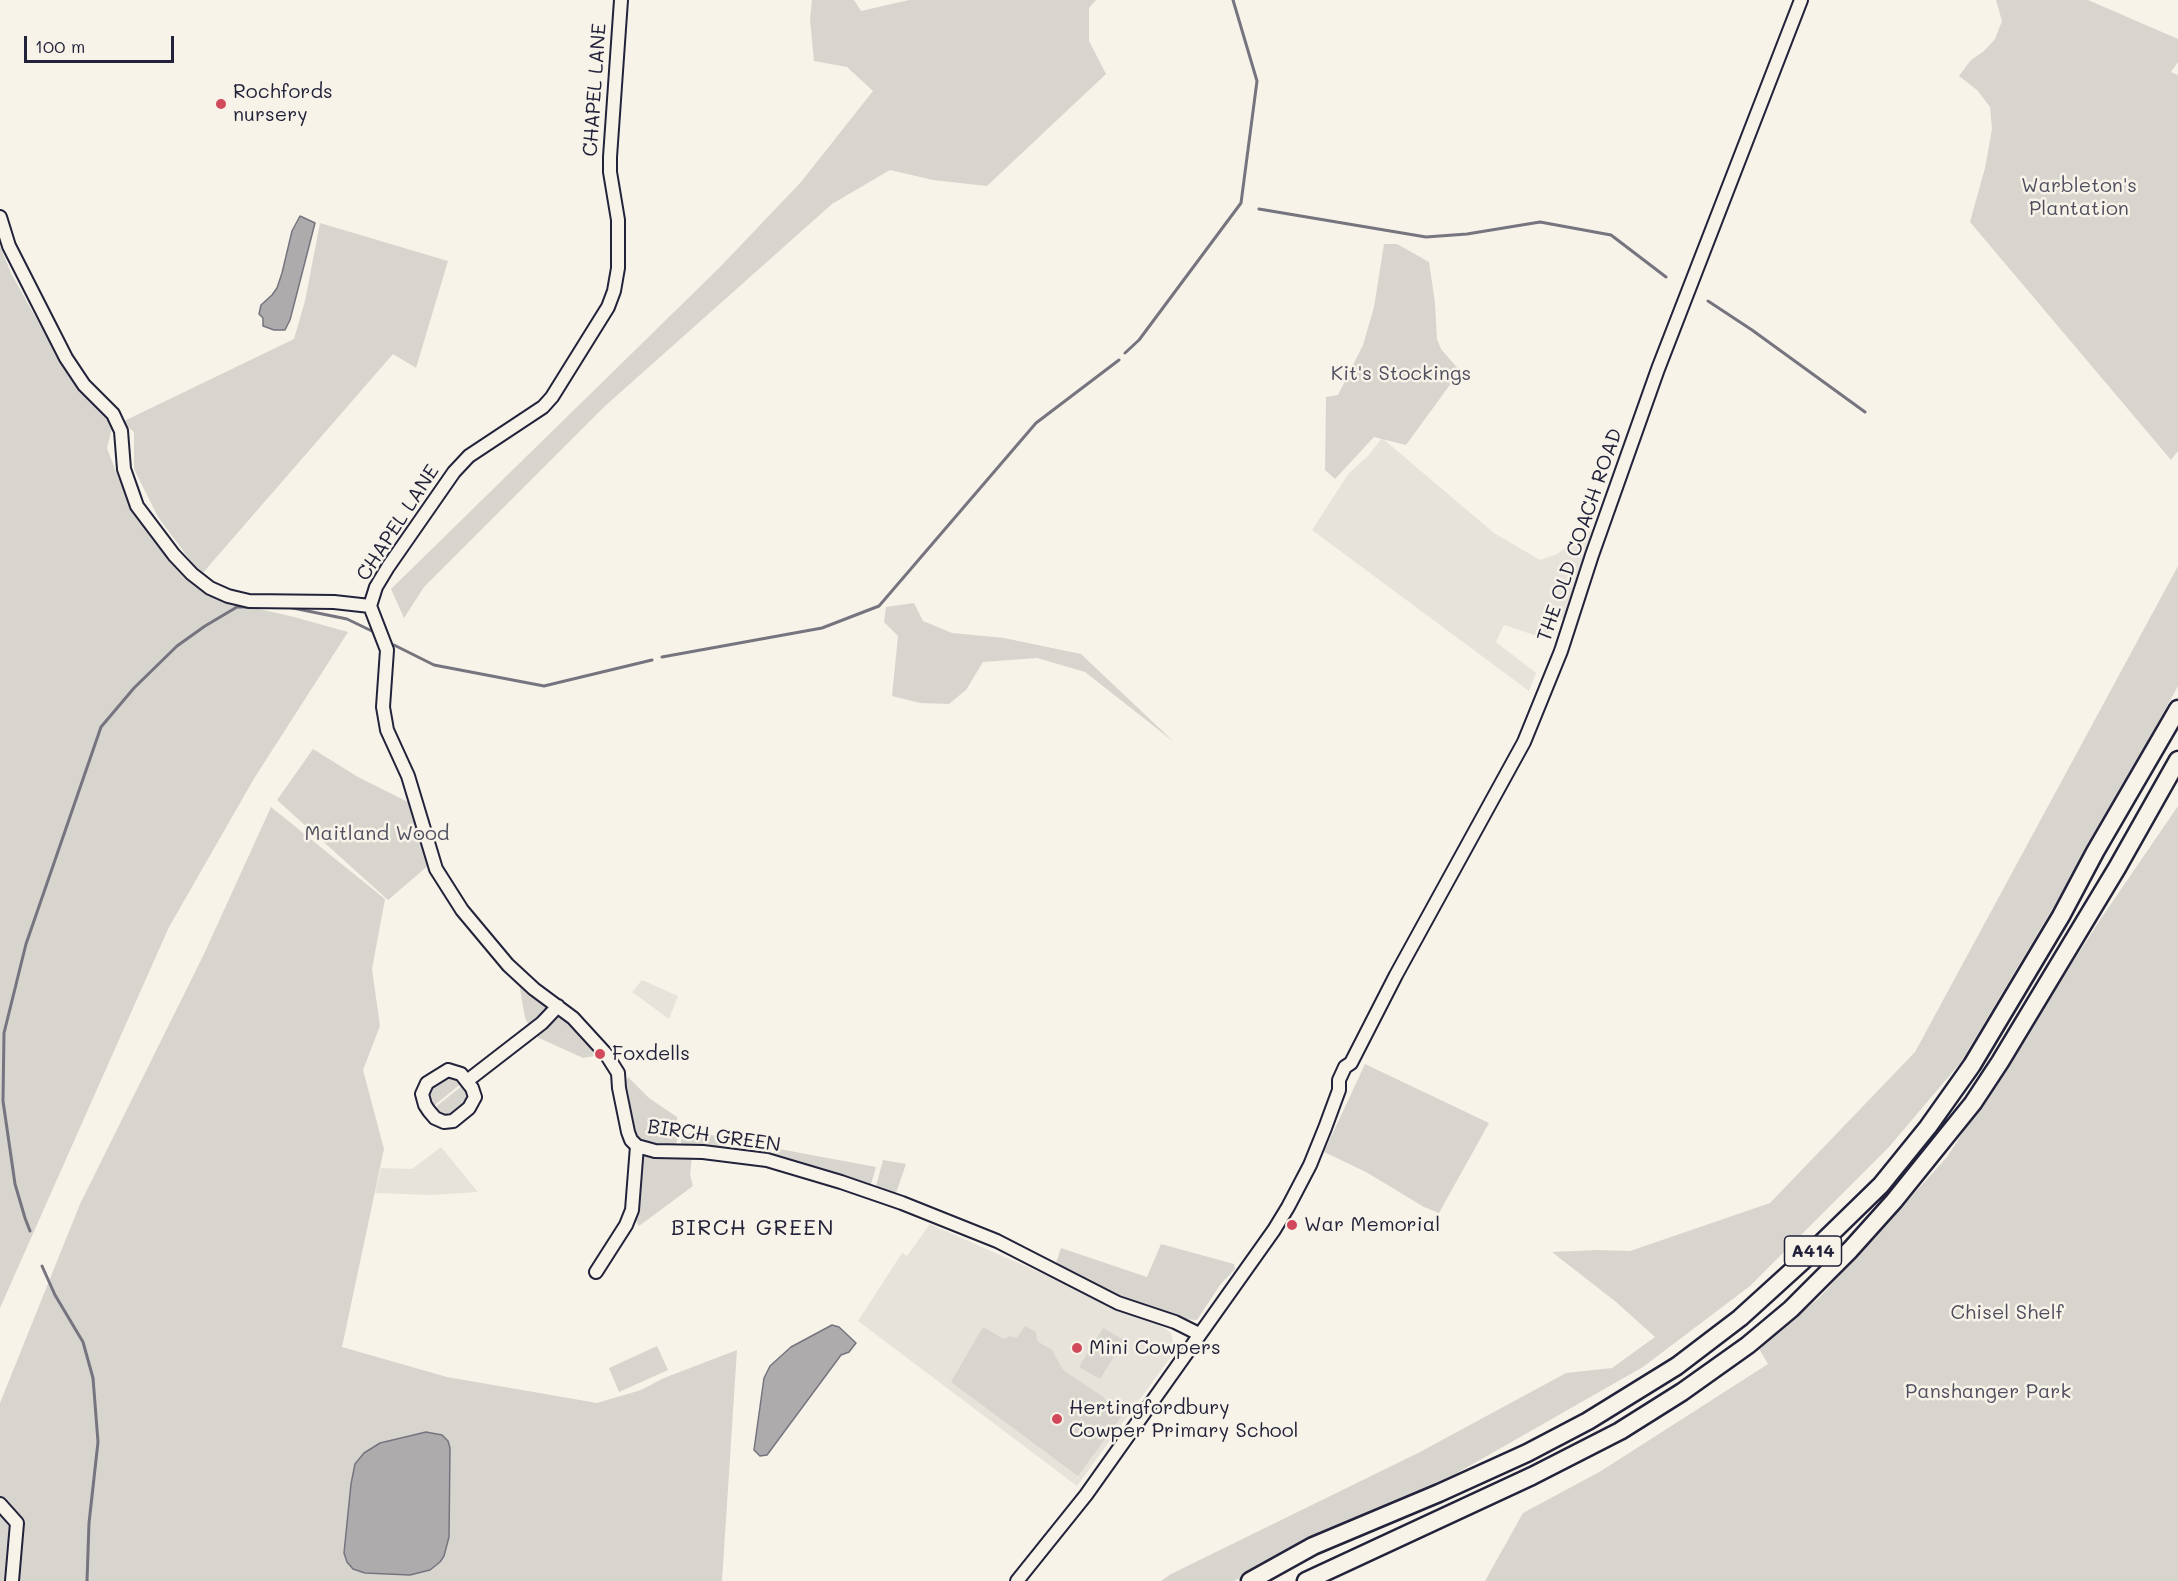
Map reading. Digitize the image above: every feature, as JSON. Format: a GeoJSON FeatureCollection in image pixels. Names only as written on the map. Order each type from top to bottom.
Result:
{"type":"FeatureCollection","features":[{"type":"Feature","properties":{"kind":"highway","name":"A414"},"geometry":{"type":"LineString","coordinates":[[1250,1581],[1313,1546],[1527,1454],[1596,1416],[1677,1366],[1740,1318],[1805,1259],[1881,1185],[1928,1127],[1972,1065],[2061,916],[2095,852],[2178,709]]}},
{"type":"Feature","properties":{"kind":"highway","name":"A414"},"geometry":{"type":"LineString","coordinates":[[1306,1581],[1532,1476],[1620,1431],[1682,1392],[1748,1345],[1791,1310],[1850,1251],[1887,1209],[1973,1102],[2062,959],[2178,760]]}},
{"type":"Feature","properties":{"kind":"street","name":"CHAPEL LANE"},"geometry":{"type":"LineString","coordinates":[[0,217],[9,246],[66,358],[84,386],[113,414],[121,431],[124,469],[137,506],[174,555],[192,574],[210,588],[249,601],[334,602],[370,606],[376,587],[388,567],[454,472],[469,456],[543,407],[552,397],[608,307],[618,268],[618,220],[610,157],[621,0]]}},
{"type":"Feature","properties":{"kind":"street","name":"THE OLD COACH ROAD"},"geometry":{"type":"LineString","coordinates":[[1017,1581],[1086,1495],[1274,1230],[1312,1159],[1339,1090],[1346,1083],[1352,1069],[1351,1063],[1396,975],[1524,742],[1562,651],[1592,555],[1658,369],[1801,0]]}},
{"type":"Feature","properties":{"kind":"street","name":"BIRCH GREEN"},"geometry":{"type":"LineString","coordinates":[[370,606],[387,650],[383,707],[387,730],[408,776],[436,869],[462,910],[508,965],[596,1041],[618,1073],[628,1132],[631,1140],[637,1146],[655,1151],[703,1152],[767,1160],[841,1182],[913,1207],[998,1241],[1118,1303],[1175,1322],[1200,1334]]}},
{"type":"Feature","properties":{"kind":"street"},"geometry":{"type":"LineString","coordinates":[[467,1081],[543,1023],[558,1006]]}},
{"type":"Feature","properties":{"kind":"street"},"geometry":{"type":"LineString","coordinates":[[448,1070],[458,1072],[467,1081],[474,1093],[472,1105],[453,1120],[444,1122],[435,1118],[422,1099],[423,1088],[427,1083],[448,1070]]}},
{"type":"Feature","properties":{"kind":"street"},"geometry":{"type":"LineString","coordinates":[[596,1272],[626,1225],[632,1210],[637,1146]]}},
{"type":"Feature","properties":{"kind":"street"},"geometry":{"type":"LineString","coordinates":[[0,1504],[17,1523],[12,1581]]}},
{"type":"Feature","properties":{"kind":"shaded area"},"geometry":{"type":"Polygon","coordinates":[[[300,216],[315,223],[290,320],[285,330],[274,330],[263,326],[263,318],[259,314],[261,305],[277,288],[292,231],[300,216]]]}},
{"type":"Feature","properties":{"kind":"shaded area"},"geometry":{"type":"Polygon","coordinates":[[[1382,438],[1494,533],[1540,560],[1557,554],[1592,529],[1564,618],[1553,622],[1546,639],[1504,625],[1496,642],[1536,673],[1529,691],[1312,530],[1349,473],[1368,456],[1382,438]]]}},
{"type":"Feature","properties":{"kind":"shaded area"},"geometry":{"type":"Polygon","coordinates":[[[642,980],[678,996],[669,1019],[632,992],[642,980]]]}},
{"type":"Feature","properties":{"kind":"shaded area"},"geometry":{"type":"Polygon","coordinates":[[[441,1147],[478,1192],[431,1195],[375,1193],[381,1168],[412,1169],[441,1147]]]}},
{"type":"Feature","properties":{"kind":"shaded area","name":"Hertingfordbury Cowper Primary School"},"geometry":{"type":"Polygon","coordinates":[[[930,1224],[1163,1327],[1171,1333],[1175,1351],[1077,1486],[858,1321],[902,1253],[907,1256],[930,1224]]]}},
{"type":"Feature","properties":{"kind":"shaded area"},"geometry":{"type":"Polygon","coordinates":[[[832,1325],[839,1327],[856,1343],[849,1352],[841,1355],[767,1455],[760,1456],[754,1450],[764,1378],[770,1366],[791,1347],[832,1325]]]}},
{"type":"Feature","properties":{"kind":"shaded area"},"geometry":{"type":"Polygon","coordinates":[[[426,1432],[442,1435],[448,1441],[450,1448],[449,1537],[444,1556],[430,1570],[410,1575],[365,1573],[353,1569],[344,1553],[355,1464],[364,1453],[380,1443],[426,1432]]]}},
{"type":"Feature","properties":{"kind":"green space"},"geometry":{"type":"Polygon","coordinates":[[[812,0],[854,0],[861,11],[909,0],[1096,0],[1089,8],[1089,41],[1106,74],[987,186],[933,180],[890,170],[832,204],[604,407],[424,587],[404,618],[391,589],[720,267],[801,182],[873,91],[847,67],[814,61],[810,19],[812,0]]]}},
{"type":"Feature","properties":{"kind":"green space","name":"Warbleton's Plantation"},"geometry":{"type":"Polygon","coordinates":[[[1996,0],[2088,0],[2178,39],[2178,62],[2171,72],[2178,75],[2178,451],[2171,460],[1970,222],[1985,168],[1992,129],[1990,107],[1977,90],[1959,76],[1971,60],[1995,39],[2002,21],[1996,0]]]}},
{"type":"Feature","properties":{"kind":"green space"},"geometry":{"type":"Polygon","coordinates":[[[320,223],[448,261],[416,368],[393,354],[201,575],[158,517],[134,469],[134,432],[122,422],[294,339],[305,301],[320,223]]]}},
{"type":"Feature","properties":{"kind":"green space","name":"Kit's Stockings"},"geometry":{"type":"Polygon","coordinates":[[[1384,244],[1397,244],[1429,262],[1437,339],[1441,349],[1460,371],[1406,445],[1374,437],[1335,479],[1325,470],[1326,397],[1338,395],[1363,345],[1374,307],[1384,244]]]}},
{"type":"Feature","properties":{"kind":"green space"},"geometry":{"type":"Polygon","coordinates":[[[0,246],[11,273],[62,365],[102,408],[113,424],[107,448],[116,472],[136,509],[182,572],[224,601],[348,632],[255,777],[169,927],[0,1308],[0,246]]]}},
{"type":"Feature","properties":{"kind":"green space"},"geometry":{"type":"Polygon","coordinates":[[[2178,566],[2178,686],[2094,839],[1961,1062],[1889,1147],[1750,1286],[1643,1367],[1450,1477],[1234,1581],[1161,1581],[1171,1574],[1420,1452],[1566,1373],[1612,1368],[1655,1337],[1616,1302],[1552,1252],[1630,1251],[1770,1203],[1915,1052],[2178,566]]]}},
{"type":"Feature","properties":{"kind":"green space"},"geometry":{"type":"Polygon","coordinates":[[[914,603],[923,621],[952,633],[1004,638],[1081,654],[1174,742],[1085,672],[1037,658],[983,662],[966,690],[949,704],[920,703],[892,696],[898,636],[884,622],[886,607],[914,603]]]}},
{"type":"Feature","properties":{"kind":"green space","name":"Maitland Wood"},"geometry":{"type":"Polygon","coordinates":[[[313,749],[358,777],[414,805],[430,864],[388,900],[277,800],[313,749]]]}},
{"type":"Feature","properties":{"kind":"green space","name":"Panshanger Park"},"geometry":{"type":"Polygon","coordinates":[[[2178,806],[2178,1581],[1485,1581],[1523,1513],[1601,1471],[1768,1364],[1758,1347],[1819,1298],[1947,1157],[2100,920],[2178,806]]]}},
{"type":"Feature","properties":{"kind":"green space"},"geometry":{"type":"Polygon","coordinates":[[[271,807],[385,899],[372,969],[380,1026],[363,1070],[384,1149],[342,1347],[447,1377],[597,1403],[641,1390],[664,1378],[737,1350],[722,1581],[18,1581],[22,1524],[18,1515],[0,1496],[0,1403],[80,1204],[203,956],[271,807]]]}},
{"type":"Feature","properties":{"kind":"green space"},"geometry":{"type":"Polygon","coordinates":[[[519,983],[545,1004],[546,1012],[530,1028],[525,1018],[519,983]]]}},
{"type":"Feature","properties":{"kind":"green space"},"geometry":{"type":"Polygon","coordinates":[[[562,1017],[600,1055],[583,1058],[535,1034],[554,1019],[562,1017]]]}},
{"type":"Feature","properties":{"kind":"green space"},"geometry":{"type":"Polygon","coordinates":[[[1365,1064],[1489,1123],[1439,1213],[1424,1207],[1366,1172],[1324,1152],[1365,1064]]]}},
{"type":"Feature","properties":{"kind":"green space"},"geometry":{"type":"Polygon","coordinates":[[[444,1075],[453,1075],[462,1083],[431,1108],[427,1089],[444,1075]]]}},
{"type":"Feature","properties":{"kind":"green space"},"geometry":{"type":"Polygon","coordinates":[[[628,1077],[649,1098],[677,1117],[679,1137],[674,1147],[653,1146],[640,1141],[635,1136],[631,1127],[624,1085],[628,1077]]]}},
{"type":"Feature","properties":{"kind":"green space"},"geometry":{"type":"Polygon","coordinates":[[[463,1085],[470,1095],[466,1105],[446,1118],[433,1109],[463,1085]]]}},
{"type":"Feature","properties":{"kind":"green space"},"geometry":{"type":"Polygon","coordinates":[[[696,1128],[726,1141],[722,1150],[681,1148],[681,1140],[696,1128]]]}},
{"type":"Feature","properties":{"kind":"green space"},"geometry":{"type":"Polygon","coordinates":[[[774,1148],[876,1167],[870,1188],[818,1167],[813,1170],[773,1157],[774,1148]]]}},
{"type":"Feature","properties":{"kind":"green space"},"geometry":{"type":"Polygon","coordinates":[[[644,1154],[692,1157],[690,1174],[693,1186],[639,1226],[634,1218],[641,1156],[644,1154]]]}},
{"type":"Feature","properties":{"kind":"green space"},"geometry":{"type":"Polygon","coordinates":[[[883,1160],[906,1164],[895,1196],[875,1190],[883,1160]]]}},
{"type":"Feature","properties":{"kind":"green space"},"geometry":{"type":"Polygon","coordinates":[[[1161,1244],[1234,1264],[1235,1269],[1220,1285],[1197,1320],[1182,1319],[1111,1294],[1056,1263],[1061,1248],[1147,1277],[1161,1244]]]}},
{"type":"Feature","properties":{"kind":"green space"},"geometry":{"type":"Polygon","coordinates":[[[1025,1326],[1036,1332],[1037,1341],[1052,1350],[1063,1370],[1102,1396],[1121,1417],[1078,1476],[951,1382],[983,1327],[1004,1339],[1010,1336],[1017,1338],[1025,1326]]]}},
{"type":"Feature","properties":{"kind":"green space"},"geometry":{"type":"Polygon","coordinates":[[[1103,1328],[1124,1340],[1100,1379],[1079,1367],[1103,1328]]]}},
{"type":"Feature","properties":{"kind":"green space"},"geometry":{"type":"Polygon","coordinates":[[[657,1346],[668,1370],[619,1392],[609,1368],[657,1346]]]}},
{"type":"Feature","properties":{"kind":"green space"},"geometry":{"type":"Polygon","coordinates":[[[0,1511],[9,1519],[11,1526],[6,1581],[0,1581],[0,1511]]]}},
{"type":"Feature","properties":{"kind":"waterway"},"geometry":{"type":"LineString","coordinates":[[1233,0],[1257,81],[1241,203]]}},
{"type":"Feature","properties":{"kind":"waterway"},"geometry":{"type":"LineString","coordinates":[[1125,353],[1139,340],[1241,203]]}},
{"type":"Feature","properties":{"kind":"waterway"},"geometry":{"type":"LineString","coordinates":[[1259,209],[1426,237],[1467,234],[1540,222],[1611,235],[1666,277]]}},
{"type":"Feature","properties":{"kind":"waterway"},"geometry":{"type":"LineString","coordinates":[[1708,301],[1865,412]]}},
{"type":"Feature","properties":{"kind":"waterway"},"geometry":{"type":"LineString","coordinates":[[662,657],[822,628],[879,606],[1036,423],[1119,360]]}},
{"type":"Feature","properties":{"kind":"waterway"},"geometry":{"type":"LineString","coordinates":[[30,1231],[15,1184],[3,1101],[4,1033],[26,944],[101,727],[134,688],[177,646],[237,607],[248,607]]}},
{"type":"Feature","properties":{"kind":"waterway"},"geometry":{"type":"LineString","coordinates":[[288,607],[347,619],[376,633]]}},
{"type":"Feature","properties":{"kind":"waterway"},"geometry":{"type":"LineString","coordinates":[[394,645],[434,665],[544,686],[652,660]]}},
{"type":"Feature","properties":{"kind":"waterway"},"geometry":{"type":"LineString","coordinates":[[42,1266],[55,1295],[83,1342],[93,1378],[98,1442],[89,1523],[87,1581]]}},
{"type":"Feature","properties":{"kind":"place","name":"Rochfords nursery"},"geometry":{"type":"Point","coordinates":[221,104]}},
{"type":"Feature","properties":{"kind":"place","name":"Foxdells"},"geometry":{"type":"Point","coordinates":[600,1054]}},
{"type":"Feature","properties":{"kind":"place","name":"War Memorial"},"geometry":{"type":"Point","coordinates":[1292,1225]}},
{"type":"Feature","properties":{"kind":"place","name":"Mini Cowpers"},"geometry":{"type":"Point","coordinates":[1077,1348]}},
{"type":"Feature","properties":{"kind":"place","name":"Hertingfordbury Cowper Primary School"},"geometry":{"type":"Point","coordinates":[1057,1419]}},
{"type":"Feature","properties":{"kind":"district","name":"BIRCH GREEN"},"geometry":{"type":"Point","coordinates":[753,1228]}},
{"type":"Feature","properties":{"kind":"park label","name":"Chisel Shelf"},"geometry":{"type":"Point","coordinates":[2007,1313]}}]}
